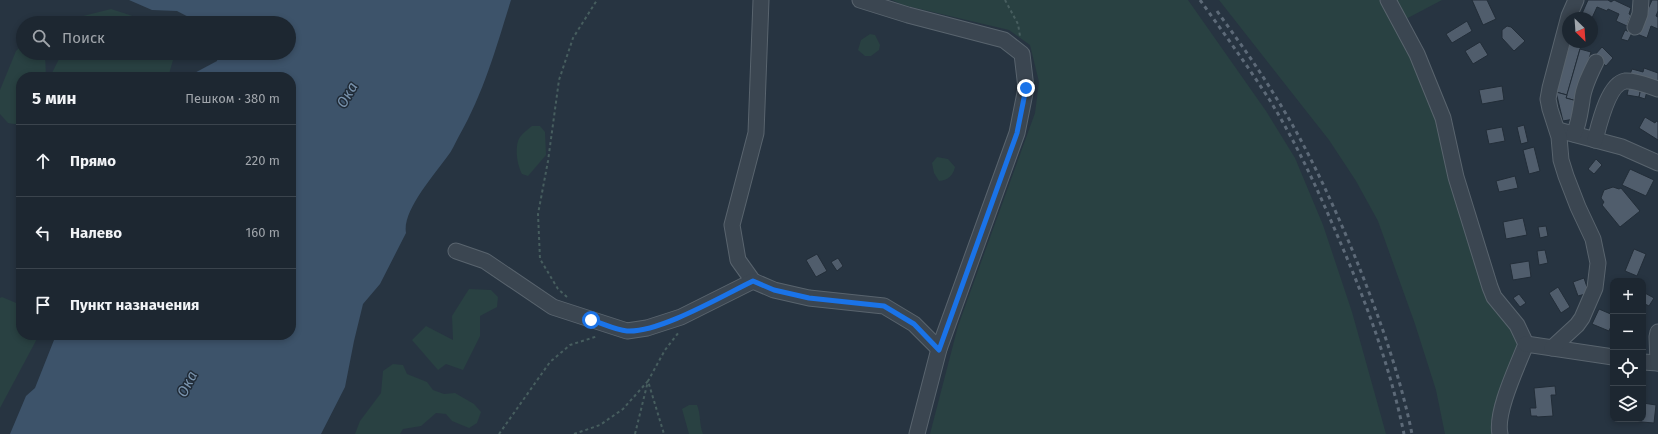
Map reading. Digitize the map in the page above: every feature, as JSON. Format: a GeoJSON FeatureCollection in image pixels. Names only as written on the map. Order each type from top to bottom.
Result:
{"type":"FeatureCollection","features":[{"type":"Feature","properties":{"kind":"street"},"geometry":{"type":"LineString","coordinates":[[761,0],[756,133],[732,225],[738,260],[753,281],[774,290],[809,298],[884,306],[914,324],[939,350]]}},
{"type":"Feature","properties":{"kind":"street"},"geometry":{"type":"LineString","coordinates":[[860,0],[908,16],[1004,40],[1022,54],[1026,88],[1017,133],[939,350],[917,434]]}},
{"type":"Feature","properties":{"kind":"street"},"geometry":{"type":"LineString","coordinates":[[1388,0],[1417,54],[1443,118],[1456,177],[1494,297],[1517,325],[1526,344],[1501,413],[1499,422],[1500,434]]}},
{"type":"Feature","properties":{"kind":"street"},"geometry":{"type":"LineString","coordinates":[[1552,348],[1582,318],[1595,288],[1598,273],[1596,250],[1566,176],[1561,160],[1558,130],[1548,99],[1569,16],[1576,0]]}},
{"type":"Feature","properties":{"kind":"street"},"geometry":{"type":"LineString","coordinates":[[1635,27],[1640,14],[1637,1]]}},
{"type":"Feature","properties":{"kind":"street"},"geometry":{"type":"LineString","coordinates":[[1574,134],[1579,124],[1582,100],[1590,72],[1596,62]]}},
{"type":"Feature","properties":{"kind":"street"},"geometry":{"type":"LineString","coordinates":[[1595,140],[1609,98],[1618,84],[1623,81],[1629,81],[1658,89]]}},
{"type":"Feature","properties":{"kind":"street"},"geometry":{"type":"LineString","coordinates":[[1558,130],[1622,147],[1658,163]]}},
{"type":"Feature","properties":{"kind":"street"},"geometry":{"type":"LineString","coordinates":[[456,251],[485,261],[552,307],[627,331],[647,328],[681,317],[753,281]]}},
{"type":"Feature","properties":{"kind":"street"},"geometry":{"type":"LineString","coordinates":[[1646,362],[1658,363],[1658,332]]}},
{"type":"Feature","properties":{"kind":"street"},"geometry":{"type":"LineString","coordinates":[[1526,344],[1610,357]]}},
{"type":"Feature","properties":{"kind":"path"},"geometry":{"type":"LineString","coordinates":[[569,299],[558,289],[540,259],[538,214],[548,161],[560,80],[574,38],[597,0]]}},
{"type":"Feature","properties":{"kind":"path"},"geometry":{"type":"LineString","coordinates":[[1006,0],[1018,24],[1022,54]]}},
{"type":"Feature","properties":{"kind":"path"},"geometry":{"type":"LineString","coordinates":[[574,434],[600,424],[623,409],[648,381],[665,350],[683,328]]}},
{"type":"Feature","properties":{"kind":"path"},"geometry":{"type":"LineString","coordinates":[[499,434],[550,362],[570,345],[603,335]]}},
{"type":"Feature","properties":{"kind":"path"},"geometry":{"type":"LineString","coordinates":[[635,434],[648,381]]}},
{"type":"Feature","properties":{"kind":"path"},"geometry":{"type":"LineString","coordinates":[[648,381],[664,434]]}},
{"type":"Feature","properties":{"kind":"green space"},"geometry":{"type":"Polygon","coordinates":[[[892,0],[1188,0],[1266,111],[1295,158],[1323,225],[1352,312],[1386,434],[930,434],[958,326],[1035,113],[1039,82],[1030,45],[1009,30],[903,5],[892,0]]]}},
{"type":"Feature","properties":{"kind":"green space"},"geometry":{"type":"Polygon","coordinates":[[[1219,0],[1385,0],[1438,120],[1449,173],[1520,340],[1494,414],[1492,434],[1445,434],[1436,390],[1415,324],[1378,221],[1356,181],[1329,140],[1219,0]]]}},
{"type":"Feature","properties":{"kind":"green space"},"geometry":{"type":"Polygon","coordinates":[[[1392,0],[1442,0],[1404,20],[1392,0]]]}},
{"type":"Feature","properties":{"kind":"green space"},"geometry":{"type":"Polygon","coordinates":[[[111,9],[132,16],[83,16],[111,9]]]}},
{"type":"Feature","properties":{"kind":"green space"},"geometry":{"type":"Polygon","coordinates":[[[870,34],[875,35],[880,45],[879,50],[871,56],[865,56],[858,50],[861,40],[870,34]]]}},
{"type":"Feature","properties":{"kind":"green space"},"geometry":{"type":"Polygon","coordinates":[[[16,51],[16,60],[45,60],[46,72],[16,72],[16,124],[8,123],[0,114],[0,90],[16,51]]]}},
{"type":"Feature","properties":{"kind":"green space"},"geometry":{"type":"Polygon","coordinates":[[[58,60],[173,60],[170,72],[52,72],[58,60]]]}},
{"type":"Feature","properties":{"kind":"green space"},"geometry":{"type":"Polygon","coordinates":[[[532,126],[540,126],[545,132],[546,155],[528,176],[522,174],[520,170],[517,145],[520,137],[532,126]]]}},
{"type":"Feature","properties":{"kind":"green space"},"geometry":{"type":"Polygon","coordinates":[[[937,157],[948,159],[955,167],[950,177],[945,180],[939,181],[934,173],[932,163],[937,157]]]}},
{"type":"Feature","properties":{"kind":"green space"},"geometry":{"type":"Polygon","coordinates":[[[469,289],[491,290],[498,297],[497,307],[480,316],[480,336],[463,370],[446,364],[438,370],[412,340],[426,326],[453,340],[452,316],[469,289]]]}},
{"type":"Feature","properties":{"kind":"green space"},"geometry":{"type":"Polygon","coordinates":[[[2,297],[16,303],[16,340],[36,340],[0,408],[0,298],[2,297]]]}},
{"type":"Feature","properties":{"kind":"green space"},"geometry":{"type":"Polygon","coordinates":[[[393,364],[403,365],[407,374],[427,382],[433,390],[444,394],[455,393],[474,404],[481,412],[477,423],[469,428],[452,421],[446,414],[436,413],[421,426],[403,429],[400,434],[355,434],[360,421],[381,393],[383,371],[393,364]]]}},
{"type":"Feature","properties":{"kind":"green space"},"geometry":{"type":"Polygon","coordinates":[[[689,405],[697,405],[703,434],[689,434],[682,409],[689,405]]]}},
{"type":"Feature","properties":{"kind":"water","name":"Ока"},"geometry":{"type":"Polygon","coordinates":[[[129,0],[511,0],[489,70],[476,103],[450,152],[427,183],[414,204],[406,224],[406,233],[380,284],[363,304],[345,387],[321,434],[10,434],[26,396],[35,388],[54,340],[296,340],[296,72],[196,72],[217,60],[296,60],[296,16],[187,16],[177,11],[152,10],[129,0]]]}},
{"type":"Feature","properties":{"kind":"building"},"geometry":{"type":"Polygon","coordinates":[[[1472,0],[1487,0],[1496,19],[1483,25],[1472,0]]]}},
{"type":"Feature","properties":{"kind":"building"},"geometry":{"type":"Polygon","coordinates":[[[1588,0],[1608,0],[1611,2],[1614,0],[1631,8],[1629,14],[1631,15],[1627,26],[1616,21],[1619,14],[1608,9],[1607,11],[1597,7],[1595,12],[1583,12],[1588,0]]]}},
{"type":"Feature","properties":{"kind":"building"},"geometry":{"type":"Polygon","coordinates":[[[1652,0],[1658,0],[1658,11],[1656,16],[1658,17],[1658,29],[1651,26],[1647,38],[1637,34],[1652,0]]]}},
{"type":"Feature","properties":{"kind":"building"},"geometry":{"type":"Polygon","coordinates":[[[1467,21],[1472,31],[1452,43],[1446,34],[1467,21]]]}},
{"type":"Feature","properties":{"kind":"building"},"geometry":{"type":"Polygon","coordinates":[[[1507,26],[1511,27],[1525,41],[1514,51],[1502,38],[1502,30],[1507,26]]]}},
{"type":"Feature","properties":{"kind":"building"},"geometry":{"type":"Polygon","coordinates":[[[1625,30],[1632,33],[1628,41],[1621,39],[1625,30]]]}},
{"type":"Feature","properties":{"kind":"building"},"geometry":{"type":"Polygon","coordinates":[[[1480,42],[1488,55],[1473,64],[1465,51],[1480,42]]]}},
{"type":"Feature","properties":{"kind":"building"},"geometry":{"type":"Polygon","coordinates":[[[1602,47],[1613,58],[1606,66],[1594,56],[1602,47]]]}},
{"type":"Feature","properties":{"kind":"building"},"geometry":{"type":"Polygon","coordinates":[[[1568,48],[1580,48],[1567,95],[1556,92],[1568,48]]]}},
{"type":"Feature","properties":{"kind":"building"},"geometry":{"type":"Polygon","coordinates":[[[1580,49],[1591,52],[1577,101],[1566,98],[1580,49]]]}},
{"type":"Feature","properties":{"kind":"building"},"geometry":{"type":"Polygon","coordinates":[[[1644,68],[1658,73],[1658,82],[1629,77],[1632,69],[1643,72],[1644,68]]]}},
{"type":"Feature","properties":{"kind":"building"},"geometry":{"type":"Polygon","coordinates":[[[1502,86],[1504,100],[1482,104],[1479,90],[1502,86]]]}},
{"type":"Feature","properties":{"kind":"building"},"geometry":{"type":"Polygon","coordinates":[[[1629,86],[1641,88],[1639,97],[1627,95],[1629,86]]]}},
{"type":"Feature","properties":{"kind":"building"},"geometry":{"type":"Polygon","coordinates":[[[1641,88],[1647,91],[1645,99],[1639,97],[1641,88]]]}},
{"type":"Feature","properties":{"kind":"building"},"geometry":{"type":"Polygon","coordinates":[[[1556,92],[1567,95],[1566,98],[1577,101],[1578,110],[1573,111],[1574,119],[1563,121],[1556,92]]]}},
{"type":"Feature","properties":{"kind":"building"},"geometry":{"type":"Polygon","coordinates":[[[1645,117],[1655,123],[1656,121],[1658,122],[1658,140],[1639,128],[1645,117]]]}},
{"type":"Feature","properties":{"kind":"building"},"geometry":{"type":"Polygon","coordinates":[[[1524,125],[1528,142],[1521,144],[1517,127],[1524,125]]]}},
{"type":"Feature","properties":{"kind":"building"},"geometry":{"type":"Polygon","coordinates":[[[1502,127],[1505,141],[1489,144],[1486,130],[1502,127]]]}},
{"type":"Feature","properties":{"kind":"building"},"geometry":{"type":"Polygon","coordinates":[[[1534,147],[1540,171],[1529,174],[1523,150],[1534,147]]]}},
{"type":"Feature","properties":{"kind":"building"},"geometry":{"type":"Polygon","coordinates":[[[1596,159],[1602,165],[1594,174],[1588,169],[1596,159]]]}},
{"type":"Feature","properties":{"kind":"building"},"geometry":{"type":"Polygon","coordinates":[[[1630,169],[1654,180],[1646,196],[1622,185],[1630,169]]]}},
{"type":"Feature","properties":{"kind":"building"},"geometry":{"type":"Polygon","coordinates":[[[1515,176],[1518,188],[1499,192],[1496,181],[1515,176]]]}},
{"type":"Feature","properties":{"kind":"building"},"geometry":{"type":"Polygon","coordinates":[[[1613,187],[1619,189],[1621,188],[1640,211],[1620,227],[1602,205],[1604,202],[1601,198],[1604,190],[1613,187]]]}},
{"type":"Feature","properties":{"kind":"building"},"geometry":{"type":"Polygon","coordinates":[[[1523,218],[1527,235],[1506,239],[1503,222],[1523,218]]]}},
{"type":"Feature","properties":{"kind":"building"},"geometry":{"type":"Polygon","coordinates":[[[1546,226],[1548,236],[1540,238],[1538,227],[1546,226]]]}},
{"type":"Feature","properties":{"kind":"building"},"geometry":{"type":"Polygon","coordinates":[[[1634,249],[1646,254],[1637,276],[1625,271],[1634,249]]]}},
{"type":"Feature","properties":{"kind":"building"},"geometry":{"type":"Polygon","coordinates":[[[1545,250],[1548,263],[1539,265],[1537,251],[1545,250]]]}},
{"type":"Feature","properties":{"kind":"building"},"geometry":{"type":"Polygon","coordinates":[[[817,254],[827,271],[816,277],[806,260],[817,254]]]}},
{"type":"Feature","properties":{"kind":"building"},"geometry":{"type":"Polygon","coordinates":[[[838,258],[843,266],[837,271],[831,262],[838,258]]]}},
{"type":"Feature","properties":{"kind":"building"},"geometry":{"type":"Polygon","coordinates":[[[1529,261],[1531,277],[1513,280],[1510,264],[1529,261]]]}},
{"type":"Feature","properties":{"kind":"building"},"geometry":{"type":"Polygon","coordinates":[[[1584,278],[1589,293],[1578,296],[1573,282],[1584,278]]]}},
{"type":"Feature","properties":{"kind":"building"},"geometry":{"type":"Polygon","coordinates":[[[1558,287],[1570,307],[1561,313],[1549,293],[1558,287]]]}},
{"type":"Feature","properties":{"kind":"building"},"geometry":{"type":"Polygon","coordinates":[[[1519,294],[1526,303],[1520,307],[1513,298],[1519,294]]]}},
{"type":"Feature","properties":{"kind":"building"},"geometry":{"type":"Polygon","coordinates":[[[1646,294],[1654,298],[1649,306],[1646,304],[1646,294]]]}},
{"type":"Feature","properties":{"kind":"building"},"geometry":{"type":"Polygon","coordinates":[[[1599,309],[1610,314],[1609,331],[1592,324],[1599,309]]]}},
{"type":"Feature","properties":{"kind":"building"},"geometry":{"type":"Polygon","coordinates":[[[1555,386],[1556,395],[1551,395],[1553,416],[1531,416],[1530,408],[1536,408],[1534,388],[1555,386]]]}},
{"type":"Feature","properties":{"kind":"building"},"geometry":{"type":"Polygon","coordinates":[[[1646,403],[1656,405],[1654,423],[1642,422],[1646,422],[1646,403]]]}},
{"type":"Feature","properties":{"kind":"railway"},"geometry":{"type":"LineString","coordinates":[[1200,0],[1244,61],[1269,99],[1310,174],[1344,251],[1371,318],[1393,387],[1404,434]]}},
{"type":"Feature","properties":{"kind":"railway"},"geometry":{"type":"LineString","coordinates":[[1217,11],[1254,63],[1286,114],[1325,189],[1351,247],[1378,316],[1394,363],[1412,434]]}},
{"type":"Feature","properties":{"kind":"route"},"geometry":{"type":"LineString","coordinates":[[591,320],[627,331],[647,328],[681,317],[753,281],[774,290],[809,298],[884,306],[914,324],[939,350],[1017,133],[1026,88]]}}]}
